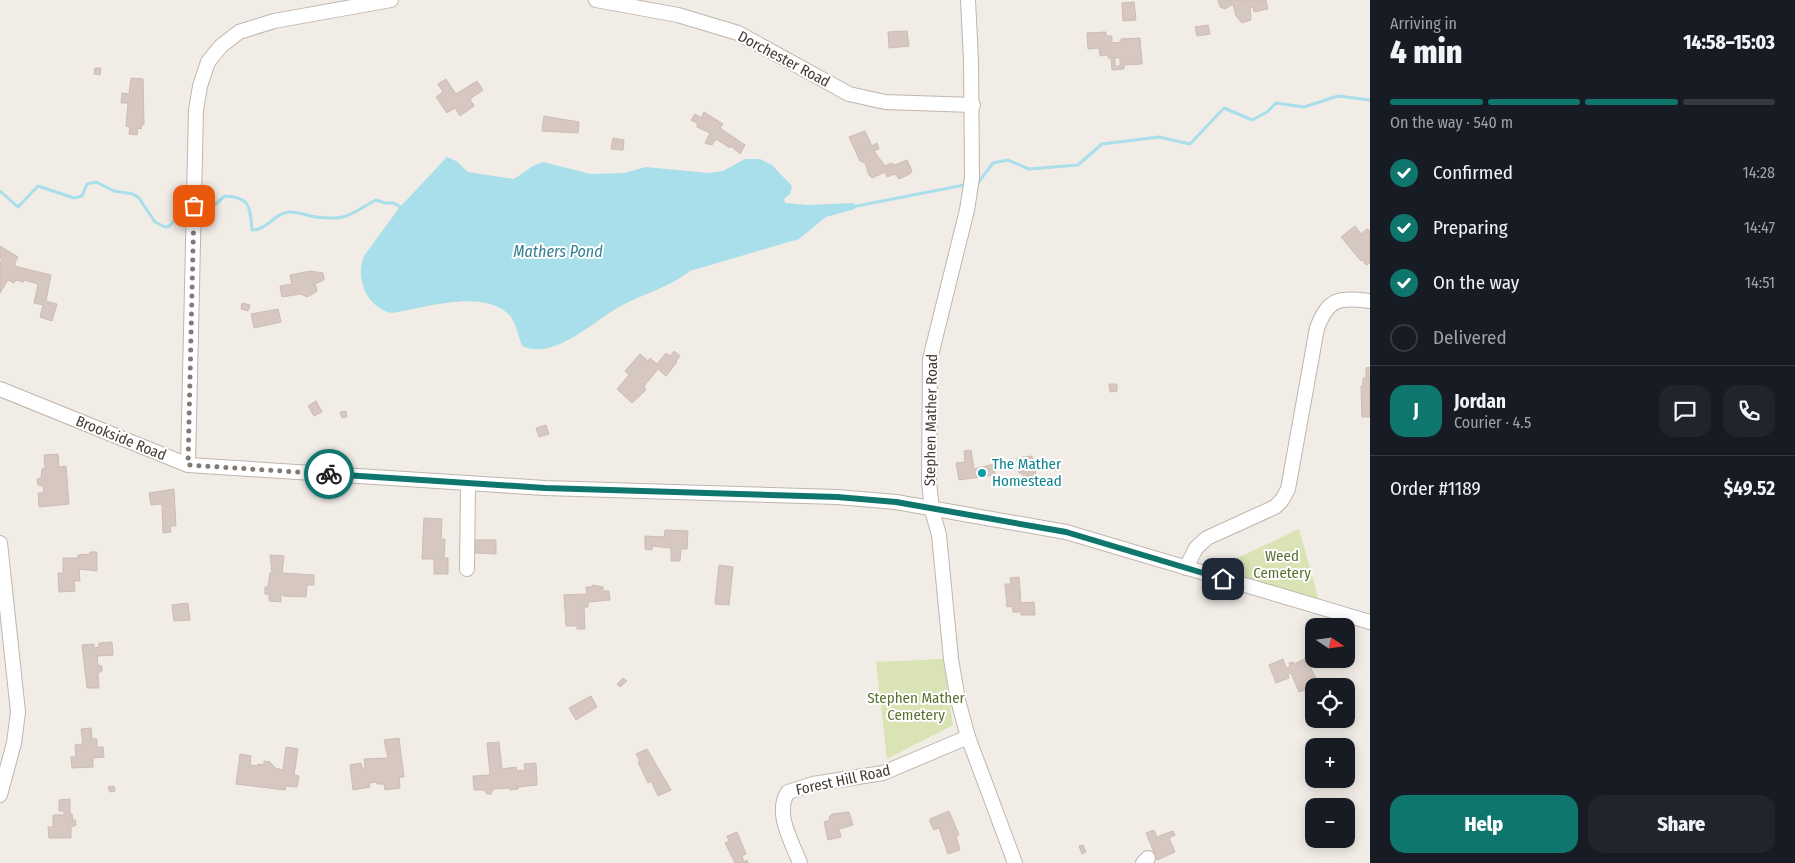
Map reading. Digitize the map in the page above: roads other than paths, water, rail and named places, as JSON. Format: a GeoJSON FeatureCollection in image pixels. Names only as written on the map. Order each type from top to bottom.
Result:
{"type":"FeatureCollection","features":[{"type":"Feature","properties":{"kind":"street"},"geometry":{"type":"LineString","coordinates":[[188,465],[196,110],[200,86],[208,62],[220,46],[239,32],[274,21],[391,0]]}},
{"type":"Feature","properties":{"kind":"street","name":"Dorchester Road"},"geometry":{"type":"LineString","coordinates":[[596,0],[678,15],[738,33],[848,94],[885,102],[973,104]]}},
{"type":"Feature","properties":{"kind":"street","name":"Stephen Mather Road"},"geometry":{"type":"LineString","coordinates":[[968,0],[973,104],[970,194],[930,359],[929,482],[932,510],[939,535],[951,659],[958,700],[968,737],[1015,863]]}},
{"type":"Feature","properties":{"kind":"street"},"geometry":{"type":"LineString","coordinates":[[1186,568],[1201,542],[1275,507],[1282,500],[1288,489],[1317,328],[1322,315],[1333,302],[1348,299],[1370,301]]}},
{"type":"Feature","properties":{"kind":"street","name":"Brookside Road"},"geometry":{"type":"LineString","coordinates":[[0,389],[188,465],[545,488],[837,497],[896,502],[932,510],[1066,532],[1370,622]]}},
{"type":"Feature","properties":{"kind":"street"},"geometry":{"type":"LineString","coordinates":[[467,569],[468,483]]}},
{"type":"Feature","properties":{"kind":"street"},"geometry":{"type":"LineString","coordinates":[[0,543],[18,712],[14,743],[0,795]]}},
{"type":"Feature","properties":{"kind":"street","name":"Forest Hill Road"},"geometry":{"type":"LineString","coordinates":[[800,863],[782,814],[782,801],[788,792],[813,784],[883,773],[968,737]]}},
{"type":"Feature","properties":{"kind":"water","name":"Mathers Pond"},"geometry":{"type":"Polygon","coordinates":[[[447,157],[456,161],[468,172],[514,179],[533,166],[543,162],[591,174],[624,173],[646,167],[709,173],[723,171],[745,159],[760,159],[772,165],[792,186],[790,194],[784,199],[785,203],[808,205],[854,203],[855,209],[826,217],[799,239],[690,271],[674,282],[610,312],[561,344],[535,349],[522,346],[511,317],[500,308],[487,303],[471,301],[454,302],[392,313],[376,305],[365,291],[361,274],[364,256],[399,208],[447,157]]]}},
{"type":"Feature","properties":{"kind":"waterway"},"geometry":{"type":"LineString","coordinates":[[978,183],[993,163],[1008,160],[1029,169],[1078,165],[1102,144],[1159,137],[1190,144],[1224,108],[1252,120],[1267,112],[1276,103],[1304,107],[1338,96],[1370,100]]}},
{"type":"Feature","properties":{"kind":"waterway"},"geometry":{"type":"LineString","coordinates":[[0,191],[18,207],[38,186],[74,198],[82,196],[87,184],[96,182],[114,191],[133,194],[139,198],[155,222],[165,227],[169,226],[181,214],[189,214]]}},
{"type":"Feature","properties":{"kind":"waterway"},"geometry":{"type":"LineString","coordinates":[[852,207],[964,185]]}},
{"type":"Feature","properties":{"kind":"waterway"},"geometry":{"type":"LineString","coordinates":[[197,214],[205,213],[225,196],[234,197],[248,205],[252,230],[258,229],[279,215],[289,212],[316,217],[336,218],[354,213],[376,200],[394,203],[402,208]]}},
{"type":"Feature","properties":{"kind":"place","name":"The Mather Homestead"},"geometry":{"type":"Point","coordinates":[982,473]}},
{"type":"Feature","properties":{"kind":"park label","name":"Weed Cemetery"},"geometry":{"type":"Point","coordinates":[1282,564]}},
{"type":"Feature","properties":{"kind":"park label","name":"Stephen Mather Cemetery"},"geometry":{"type":"Point","coordinates":[916,706]}}]}
